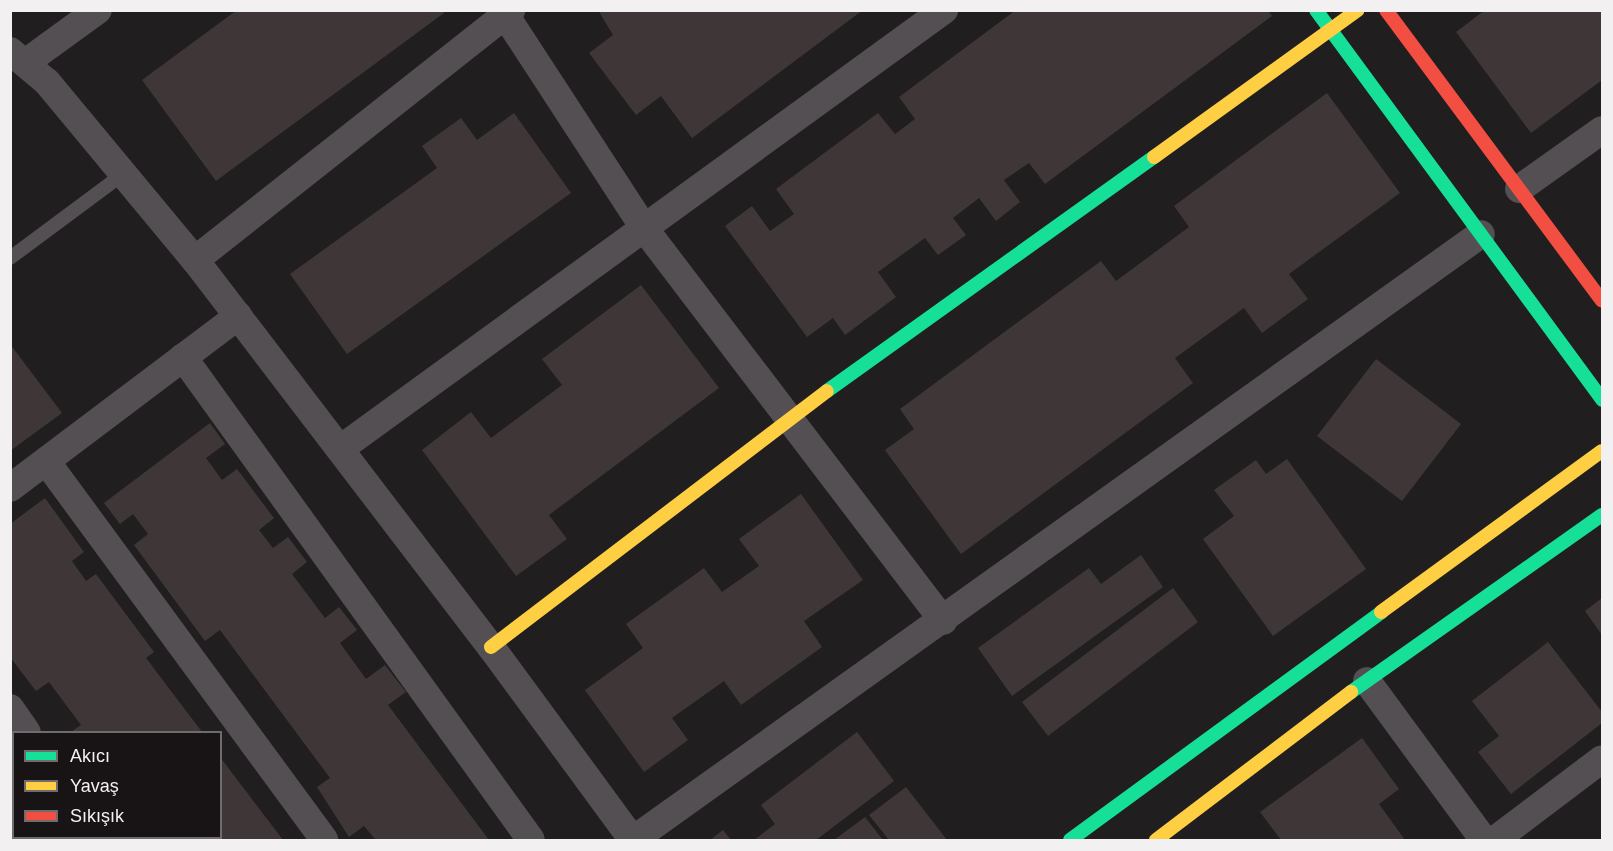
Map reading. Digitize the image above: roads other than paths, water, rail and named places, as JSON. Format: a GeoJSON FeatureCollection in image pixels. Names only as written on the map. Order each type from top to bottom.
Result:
{"type":"FeatureCollection","features":[{"type":"Feature","properties":{"kind":"street"},"geometry":{"type":"LineString","coordinates":[[98,10],[18,57],[47,82],[126,172],[491,647],[633,840],[943,621],[1480,234]]}},
{"type":"Feature","properties":{"kind":"street"},"geometry":{"type":"LineString","coordinates":[[340,449],[944,10]]}},
{"type":"Feature","properties":{"kind":"street"},"geometry":{"type":"LineString","coordinates":[[1316,10],[1602,400]]}},
{"type":"Feature","properties":{"kind":"street"},"geometry":{"type":"LineString","coordinates":[[491,647],[789,418],[1329,28],[1358,10]]}},
{"type":"Feature","properties":{"kind":"street"},"geometry":{"type":"LineString","coordinates":[[1386,10],[1602,301]]}},
{"type":"Feature","properties":{"kind":"street"},"geometry":{"type":"LineString","coordinates":[[195,260],[506,12],[644,228],[943,621]]}},
{"type":"Feature","properties":{"kind":"street"},"geometry":{"type":"LineString","coordinates":[[1520,189],[1602,130]]}},
{"type":"Feature","properties":{"kind":"street"},"geometry":{"type":"LineString","coordinates":[[10,488],[238,316]]}},
{"type":"Feature","properties":{"kind":"street"},"geometry":{"type":"LineString","coordinates":[[183,357],[531,840]]}},
{"type":"Feature","properties":{"kind":"street"},"geometry":{"type":"LineString","coordinates":[[1070,840],[1602,451]]}},
{"type":"Feature","properties":{"kind":"street"},"geometry":{"type":"LineString","coordinates":[[46,461],[324,840]]}},
{"type":"Feature","properties":{"kind":"street"},"geometry":{"type":"LineString","coordinates":[[1174,835],[1367,681],[1602,515]]}},
{"type":"Feature","properties":{"kind":"street"},"geometry":{"type":"LineString","coordinates":[[1367,681],[1484,840]]}},
{"type":"Feature","properties":{"kind":"street"},"geometry":{"type":"LineString","coordinates":[[10,708],[26,731]]}},
{"type":"Feature","properties":{"kind":"street"},"geometry":{"type":"LineString","coordinates":[[1495,840],[1602,759]]}},
{"type":"Feature","properties":{"kind":"lane"},"geometry":{"type":"LineString","coordinates":[[10,258],[126,172]]}}]}
